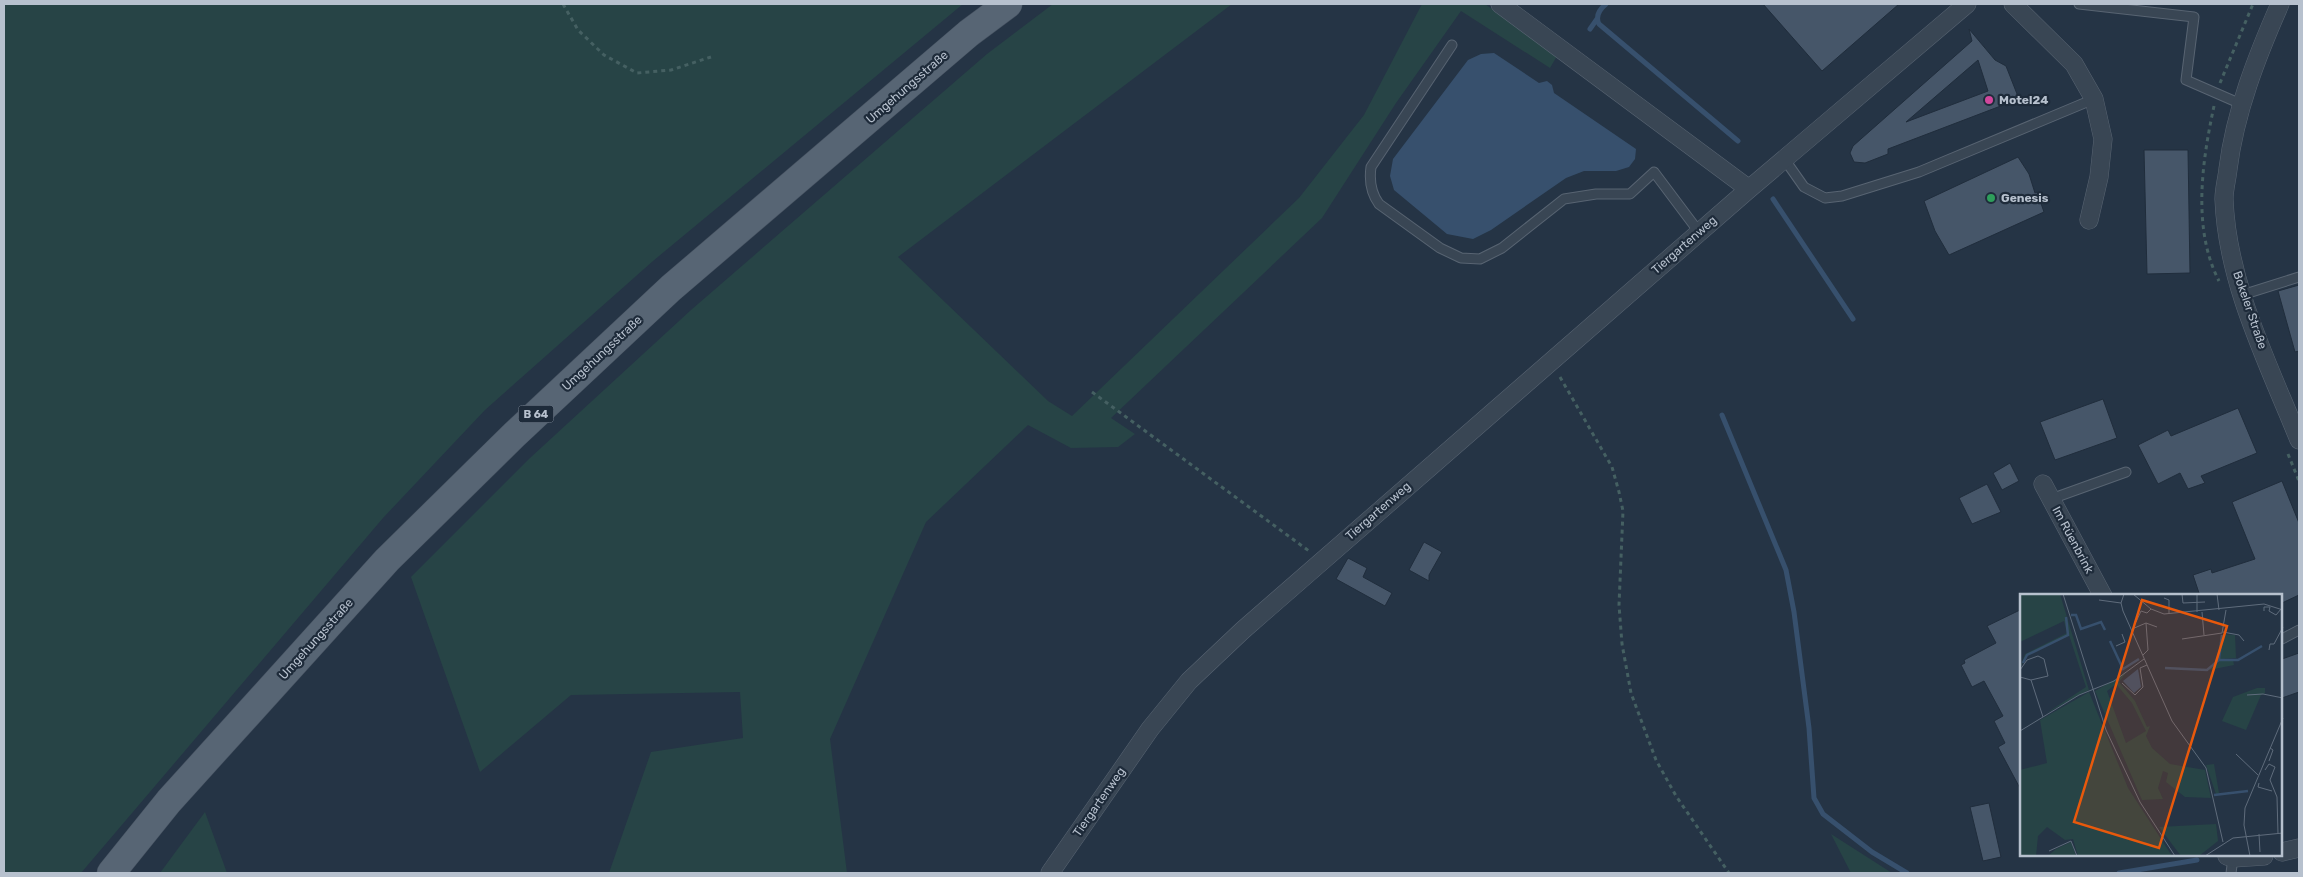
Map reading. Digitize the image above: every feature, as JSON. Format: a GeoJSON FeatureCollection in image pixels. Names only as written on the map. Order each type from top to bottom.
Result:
{"type":"FeatureCollection","features":[{"type":"Feature","properties":{"kind":"main road","name":"Umgehungsstraße"},"geometry":{"type":"LineString","coordinates":[[111,873],[169,801],[387,560],[514,435],[671,288],[969,33],[1008,4]]}},
{"type":"Feature","properties":{"kind":"street"},"geometry":{"type":"LineString","coordinates":[[1500,4],[1749,189]]}},
{"type":"Feature","properties":{"kind":"street","name":"Tiergartenweg"},"geometry":{"type":"LineString","coordinates":[[1050,873],[1150,729],[1189,681],[1321,560],[1749,189],[1967,4]]}},
{"type":"Feature","properties":{"kind":"street"},"geometry":{"type":"LineString","coordinates":[[2013,4],[2074,64],[2094,99],[2103,139],[2099,177],[2089,220]]}},
{"type":"Feature","properties":{"kind":"street","name":"Bokeler Straße"},"geometry":{"type":"LineString","coordinates":[[2280,4],[2241,104],[2231,143],[2224,198],[2230,248],[2242,295],[2299,440]]}},
{"type":"Feature","properties":{"kind":"street","name":"Im Rüenbrink"},"geometry":{"type":"LineString","coordinates":[[2047,491],[2102,594]]}},
{"type":"Feature","properties":{"kind":"street"},"geometry":{"type":"LineString","coordinates":[[2283,852],[2299,848]]}},
{"type":"Feature","properties":{"kind":"street"},"geometry":{"type":"LineString","coordinates":[[2230,862],[2258,857]]}},
{"type":"Feature","properties":{"kind":"lane"},"geometry":{"type":"LineString","coordinates":[[2079,4],[2194,17],[2186,80],[2241,104]]}},
{"type":"Feature","properties":{"kind":"lane"},"geometry":{"type":"LineString","coordinates":[[1452,45],[1371,167],[1369,177],[1372,195],[1379,204],[1440,248],[1461,258],[1480,259],[1502,248],[1564,199],[1596,194],[1630,194],[1654,172],[1700,232]]}},
{"type":"Feature","properties":{"kind":"lane"},"geometry":{"type":"LineString","coordinates":[[1785,160],[1804,187],[1825,198],[1842,196],[1919,172],[2094,99]]}},
{"type":"Feature","properties":{"kind":"lane"},"geometry":{"type":"LineString","coordinates":[[2242,295],[2299,277]]}},
{"type":"Feature","properties":{"kind":"lane"},"geometry":{"type":"LineString","coordinates":[[2047,491],[2126,472]]}},
{"type":"Feature","properties":{"kind":"lane"},"geometry":{"type":"LineString","coordinates":[[2283,638],[2299,630]]}},
{"type":"Feature","properties":{"kind":"path"},"geometry":{"type":"LineString","coordinates":[[563,4],[578,30],[604,55],[637,73],[671,70],[711,57]]}},
{"type":"Feature","properties":{"kind":"path"},"geometry":{"type":"LineString","coordinates":[[2216,94],[2253,4]]}},
{"type":"Feature","properties":{"kind":"path"},"geometry":{"type":"LineString","coordinates":[[1551,361],[1612,467],[1620,492],[1622,511],[1619,605],[1622,644],[1631,693],[1656,760],[1676,796],[1730,873]]}},
{"type":"Feature","properties":{"kind":"path"},"geometry":{"type":"LineString","coordinates":[[1092,392],[1321,560]]}},
{"type":"Feature","properties":{"kind":"green space"},"geometry":{"type":"Polygon","coordinates":[[[4,4],[963,4],[653,261],[485,410],[383,518],[81,873],[4,873],[4,4]]]}},
{"type":"Feature","properties":{"kind":"green space"},"geometry":{"type":"Polygon","coordinates":[[[1053,4],[1232,4],[898,257],[1048,401],[1072,416],[1299,198],[1364,115],[1422,4],[1485,4],[1557,56],[1550,68],[1461,11],[1396,103],[1322,218],[1111,418],[1135,434],[1118,447],[1071,448],[1028,425],[926,522],[830,739],[847,873],[609,873],[651,752],[743,738],[740,692],[571,695],[480,772],[411,577],[530,458],[691,310],[987,54],[1053,4]]]}},
{"type":"Feature","properties":{"kind":"green space"},"geometry":{"type":"Polygon","coordinates":[[[205,812],[227,873],[160,873],[205,812]]]}},
{"type":"Feature","properties":{"kind":"green space"},"geometry":{"type":"Polygon","coordinates":[[[1831,834],[1892,873],[1851,873],[1831,834]]]}},
{"type":"Feature","properties":{"kind":"water"},"geometry":{"type":"Polygon","coordinates":[[[1494,53],[1539,83],[1547,81],[1552,85],[1554,93],[1636,149],[1635,159],[1629,167],[1616,171],[1584,171],[1566,178],[1491,230],[1473,239],[1447,234],[1394,190],[1390,176],[1393,159],[1468,60],[1481,54],[1494,53]]]}},
{"type":"Feature","properties":{"kind":"building"},"geometry":{"type":"Polygon","coordinates":[[[1763,4],[1899,4],[1822,71],[1763,4]]]}},
{"type":"Feature","properties":{"kind":"building","name":"Motel24"},"geometry":{"type":"Polygon","coordinates":[[[1969,29],[1995,60],[2006,66],[2019,99],[1888,149],[1888,154],[1865,163],[1854,162],[1850,153],[1853,146],[1972,41],[1969,29]],[[1978,60],[1906,122],[1988,91],[1978,60]]]}},
{"type":"Feature","properties":{"kind":"building"},"geometry":{"type":"Polygon","coordinates":[[[2144,150],[2188,150],[2190,273],[2147,274],[2144,150]]]}},
{"type":"Feature","properties":{"kind":"building"},"geometry":{"type":"Polygon","coordinates":[[[2018,157],[2029,174],[2044,212],[1949,255],[1935,231],[1924,201],[2018,157]]]}},
{"type":"Feature","properties":{"kind":"building"},"geometry":{"type":"Polygon","coordinates":[[[2299,285],[2299,351],[2295,352],[2278,291],[2299,285]]]}},
{"type":"Feature","properties":{"kind":"building"},"geometry":{"type":"Polygon","coordinates":[[[2103,399],[2117,438],[2055,460],[2040,422],[2103,399]]]}},
{"type":"Feature","properties":{"kind":"building"},"geometry":{"type":"Polygon","coordinates":[[[2238,408],[2257,453],[2201,476],[2205,483],[2188,489],[2180,473],[2158,484],[2138,445],[2168,430],[2171,436],[2238,408]]]}},
{"type":"Feature","properties":{"kind":"building"},"geometry":{"type":"Polygon","coordinates":[[[2010,463],[2019,481],[2002,490],[1993,473],[2010,463]]]}},
{"type":"Feature","properties":{"kind":"building"},"geometry":{"type":"Polygon","coordinates":[[[2282,481],[2299,523],[2299,595],[2283,603],[2283,594],[2199,594],[2193,575],[2211,569],[2212,573],[2255,559],[2232,502],[2282,481]]]}},
{"type":"Feature","properties":{"kind":"building"},"geometry":{"type":"Polygon","coordinates":[[[1987,484],[2001,512],[1972,524],[1959,498],[1987,484]]]}},
{"type":"Feature","properties":{"kind":"building"},"geometry":{"type":"Polygon","coordinates":[[[1424,542],[1442,552],[1429,575],[1429,581],[1409,570],[1424,542]]]}},
{"type":"Feature","properties":{"kind":"building"},"geometry":{"type":"Polygon","coordinates":[[[1348,558],[1367,568],[1363,577],[1392,593],[1385,606],[1336,579],[1348,558]]]}},
{"type":"Feature","properties":{"kind":"building"},"geometry":{"type":"Polygon","coordinates":[[[2020,610],[2020,788],[1998,747],[2005,743],[1994,721],[2003,716],[1984,681],[1972,687],[1961,665],[1965,663],[1964,660],[1996,643],[1987,626],[2020,610]]]}},
{"type":"Feature","properties":{"kind":"building"},"geometry":{"type":"Polygon","coordinates":[[[2299,653],[2299,692],[2283,698],[2283,659],[2299,653]]]}},
{"type":"Feature","properties":{"kind":"building"},"geometry":{"type":"Polygon","coordinates":[[[1989,803],[2001,857],[1983,861],[1970,807],[1989,803]]]}},
{"type":"Feature","properties":{"kind":"waterway"},"geometry":{"type":"LineString","coordinates":[[1606,4],[1599,13],[1599,24],[1738,141]]}},
{"type":"Feature","properties":{"kind":"waterway"},"geometry":{"type":"LineString","coordinates":[[1590,29],[1597,19]]}},
{"type":"Feature","properties":{"kind":"waterway"},"geometry":{"type":"LineString","coordinates":[[1773,199],[1853,319]]}},
{"type":"Feature","properties":{"kind":"waterway"},"geometry":{"type":"LineString","coordinates":[[1722,415],[1786,570],[1794,612],[1809,728],[1814,798],[1823,814],[1872,852],[1907,873]]}},
{"type":"Feature","properties":{"kind":"waterway"},"geometry":{"type":"LineString","coordinates":[[2119,873],[2197,860]]}},
{"type":"Feature","properties":{"kind":"place","name":"Motel24"},"geometry":{"type":"Point","coordinates":[1989,100]}},
{"type":"Feature","properties":{"kind":"place","name":"Genesis"},"geometry":{"type":"Point","coordinates":[1991,198]}}]}
